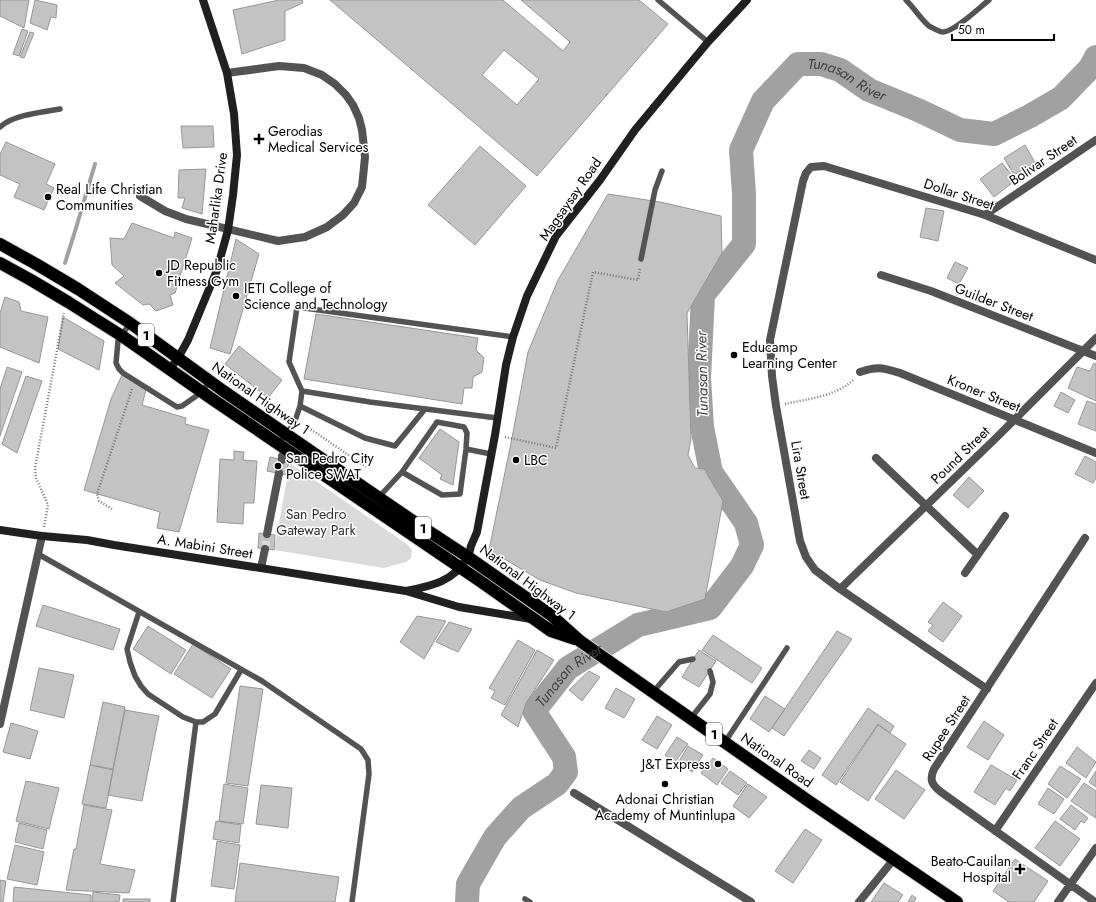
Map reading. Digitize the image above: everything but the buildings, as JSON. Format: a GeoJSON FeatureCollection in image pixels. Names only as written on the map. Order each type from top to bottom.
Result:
{"type":"FeatureCollection","features":[{"type":"Feature","properties":{"kind":"highway","name":"National Highway 1"},"geometry":{"type":"LineString","coordinates":[[0,244],[78,289],[130,323],[286,434],[551,615],[580,641]]}},
{"type":"Feature","properties":{"kind":"highway","name":"National Highway 1"},"geometry":{"type":"LineString","coordinates":[[0,263],[68,302],[122,336],[170,369],[282,451],[371,508],[551,631],[580,641]]}},
{"type":"Feature","properties":{"kind":"highway","name":"National Road"},"geometry":{"type":"LineString","coordinates":[[580,641],[810,802],[957,902]]}},
{"type":"Feature","properties":{"kind":"main road","name":"Maharlika Drive"},"geometry":{"type":"LineString","coordinates":[[170,369],[178,358],[190,335],[218,270],[228,230],[237,155],[234,114],[227,73],[202,0]]}},
{"type":"Feature","properties":{"kind":"main road","name":"Magsaysay Road"},"geometry":{"type":"LineString","coordinates":[[460,568],[468,557],[477,532],[506,365],[513,337],[527,296],[556,236],[600,180],[635,130],[708,42],[748,0]]}},
{"type":"Feature","properties":{"kind":"main road","name":"A. Mabini Street"},"geometry":{"type":"LineString","coordinates":[[0,530],[87,540],[406,590],[460,607],[535,620]]}},
{"type":"Feature","properties":{"kind":"main road","name":"A. Mabini Street"},"geometry":{"type":"LineString","coordinates":[[406,590],[432,586],[449,578],[460,568]]}},
{"type":"Feature","properties":{"kind":"street"},"geometry":{"type":"LineString","coordinates":[[140,196],[165,211],[186,219],[278,241],[305,237],[328,227],[343,215],[354,203],[362,187],[365,157],[359,118],[346,95],[335,84],[322,75],[304,68],[279,66],[227,73]]}},
{"type":"Feature","properties":{"kind":"street","name":"Bolivar Street"},"geometry":{"type":"LineString","coordinates":[[985,215],[1096,140]]}},
{"type":"Feature","properties":{"kind":"street","name":"Dollar Street"},"geometry":{"type":"LineString","coordinates":[[811,167],[824,166],[985,215],[1096,260]]}},
{"type":"Feature","properties":{"kind":"street","name":"Lira Street"},"geometry":{"type":"LineString","coordinates":[[811,167],[806,173],[803,181],[770,340],[772,376],[776,406],[800,541],[806,557],[815,570],[840,589],[987,689]]}},
{"type":"Feature","properties":{"kind":"street","name":"Guilder Street"},"geometry":{"type":"LineString","coordinates":[[881,274],[1096,356]]}},
{"type":"Feature","properties":{"kind":"street","name":"Pound Street"},"geometry":{"type":"LineString","coordinates":[[840,589],[1096,338]]}},
{"type":"Feature","properties":{"kind":"street","name":"Kroner Street"},"geometry":{"type":"LineString","coordinates":[[860,372],[871,368],[879,368],[900,373],[1096,452]]}},
{"type":"Feature","properties":{"kind":"street"},"geometry":{"type":"LineString","coordinates":[[876,458],[977,554]]}},
{"type":"Feature","properties":{"kind":"street"},"geometry":{"type":"LineString","coordinates":[[268,534],[279,473]]}},
{"type":"Feature","properties":{"kind":"street"},"geometry":{"type":"LineString","coordinates":[[965,573],[1005,516]]}},
{"type":"Feature","properties":{"kind":"street"},"geometry":{"type":"LineString","coordinates":[[0,724],[1,712],[42,536]]}},
{"type":"Feature","properties":{"kind":"street","name":"Rupee Street"},"geometry":{"type":"LineString","coordinates":[[1085,538],[931,775],[932,782],[936,788],[1095,902]]}},
{"type":"Feature","properties":{"kind":"street"},"geometry":{"type":"LineString","coordinates":[[261,568],[265,549]]}},
{"type":"Feature","properties":{"kind":"street","name":"Franc Street"},"geometry":{"type":"LineString","coordinates":[[995,831],[1096,683]]}},
{"type":"Feature","properties":{"kind":"street"},"geometry":{"type":"LineString","coordinates":[[574,793],[751,902]]}},
{"type":"Feature","properties":{"kind":"street"},"geometry":{"type":"LineString","coordinates":[[1058,902],[1096,848]]}},
{"type":"Feature","properties":{"kind":"street"},"geometry":{"type":"LineString","coordinates":[[859,902],[894,858]]}},
{"type":"Feature","properties":{"kind":"lane"},"geometry":{"type":"LineString","coordinates":[[658,0],[708,42]]}},
{"type":"Feature","properties":{"kind":"lane"},"geometry":{"type":"LineString","coordinates":[[906,0],[928,25],[943,32],[951,30],[989,0]]}},
{"type":"Feature","properties":{"kind":"lane"},"geometry":{"type":"LineString","coordinates":[[0,128],[4,123],[15,118],[60,109]]}},
{"type":"Feature","properties":{"kind":"lane"},"geometry":{"type":"LineString","coordinates":[[642,259],[655,190],[662,171]]}},
{"type":"Feature","properties":{"kind":"lane"},"geometry":{"type":"LineString","coordinates":[[282,451],[286,434],[294,424],[300,406],[302,391],[289,362],[297,307],[513,337]]}},
{"type":"Feature","properties":{"kind":"lane"},"geometry":{"type":"LineString","coordinates":[[130,323],[118,341],[116,363],[123,373],[177,407],[182,406],[202,392],[210,381]]}},
{"type":"Feature","properties":{"kind":"lane"},"geometry":{"type":"LineString","coordinates":[[302,391],[497,418]]}},
{"type":"Feature","properties":{"kind":"lane"},"geometry":{"type":"LineString","coordinates":[[300,406],[365,438],[395,446],[425,409]]}},
{"type":"Feature","properties":{"kind":"lane"},"geometry":{"type":"LineString","coordinates":[[371,508],[402,472],[438,422],[464,427],[467,432],[466,449],[460,494],[442,495],[402,472]]}},
{"type":"Feature","properties":{"kind":"lane"},"geometry":{"type":"LineString","coordinates":[[466,449],[491,454]]}},
{"type":"Feature","properties":{"kind":"lane"},"geometry":{"type":"LineString","coordinates":[[38,554],[262,681],[361,749],[368,760],[369,774],[352,902]]}},
{"type":"Feature","properties":{"kind":"lane"},"geometry":{"type":"LineString","coordinates":[[139,612],[128,649],[130,662],[135,676],[148,694],[183,717],[196,722],[203,722],[215,714],[241,670]]}},
{"type":"Feature","properties":{"kind":"lane"},"geometry":{"type":"LineString","coordinates":[[725,742],[787,648]]}},
{"type":"Feature","properties":{"kind":"lane"},"geometry":{"type":"LineString","coordinates":[[653,692],[679,662],[693,659]]}},
{"type":"Feature","properties":{"kind":"lane"},"geometry":{"type":"LineString","coordinates":[[691,718],[710,694],[713,682],[710,671]]}},
{"type":"Feature","properties":{"kind":"lane"},"geometry":{"type":"LineString","coordinates":[[173,902],[196,722]]}},
{"type":"Feature","properties":{"kind":"path"},"geometry":{"type":"LineString","coordinates":[[494,435],[556,448],[593,272],[638,280],[642,259]]}},
{"type":"Feature","properties":{"kind":"path"},"geometry":{"type":"LineString","coordinates":[[42,536],[48,505],[36,478],[35,468],[63,318],[68,302]]}},
{"type":"Feature","properties":{"kind":"path"},"geometry":{"type":"LineString","coordinates":[[776,406],[822,396],[848,385],[860,372]]}},
{"type":"Feature","properties":{"kind":"path"},"geometry":{"type":"LineString","coordinates":[[112,509],[99,501],[97,494],[134,382]]}},
{"type":"Feature","properties":{"kind":"path"},"geometry":{"type":"LineString","coordinates":[[306,426],[366,467]]}},
{"type":"Feature","properties":{"kind":"green space","name":"San Pedro Gateway Park"},"geometry":{"type":"Polygon","coordinates":[[[290,463],[408,545],[412,550],[411,558],[406,562],[384,568],[274,550],[290,463]]]}},
{"type":"Feature","properties":{"kind":"waterway","name":"Tunasan River"},"geometry":{"type":"LineString","coordinates":[[467,902],[468,884],[495,837],[521,808],[557,784],[566,772],[564,757],[534,711],[568,668],[638,625],[710,608],[742,566],[752,545],[746,523],[711,472],[702,427],[699,378],[703,295],[744,244],[744,194],[741,150],[763,101],[798,64],[821,64],[840,70],[869,90],[918,110],[960,130],[994,134],[1061,98],[1090,68],[1096,57]]}},
{"type":"Feature","properties":{"kind":"waterway"},"geometry":{"type":"LineString","coordinates":[[65,263],[95,164]]}},
{"type":"Feature","properties":{"kind":"tunnel"},"geometry":{"type":"LineString","coordinates":[[265,549],[267,534]]}},
{"type":"Feature","properties":{"kind":"place","name":"Gerodias Medical Services"},"geometry":{"type":"Point","coordinates":[259,139]}},
{"type":"Feature","properties":{"kind":"place","name":"Real Life Christian Communities"},"geometry":{"type":"Point","coordinates":[48,197]}},
{"type":"Feature","properties":{"kind":"place","name":"JD Republic Fitness Gym"},"geometry":{"type":"Point","coordinates":[159,273]}},
{"type":"Feature","properties":{"kind":"place","name":"IETI College of Science and Technology"},"geometry":{"type":"Point","coordinates":[236,296]}},
{"type":"Feature","properties":{"kind":"place","name":"Educamp Learning Center"},"geometry":{"type":"Point","coordinates":[734,355]}},
{"type":"Feature","properties":{"kind":"place","name":"LBC"},"geometry":{"type":"Point","coordinates":[516,460]}},
{"type":"Feature","properties":{"kind":"place","name":"San Pedro City Police SWAT"},"geometry":{"type":"Point","coordinates":[278,466]}},
{"type":"Feature","properties":{"kind":"place","name":"J&T Express"},"geometry":{"type":"Point","coordinates":[718,764]}},
{"type":"Feature","properties":{"kind":"place","name":"Adonai Christian Academy of Muntinlupa"},"geometry":{"type":"Point","coordinates":[665,784]}},
{"type":"Feature","properties":{"kind":"place","name":"Beato-Cauilan Hospital"},"geometry":{"type":"Point","coordinates":[1020,869]}}]}
